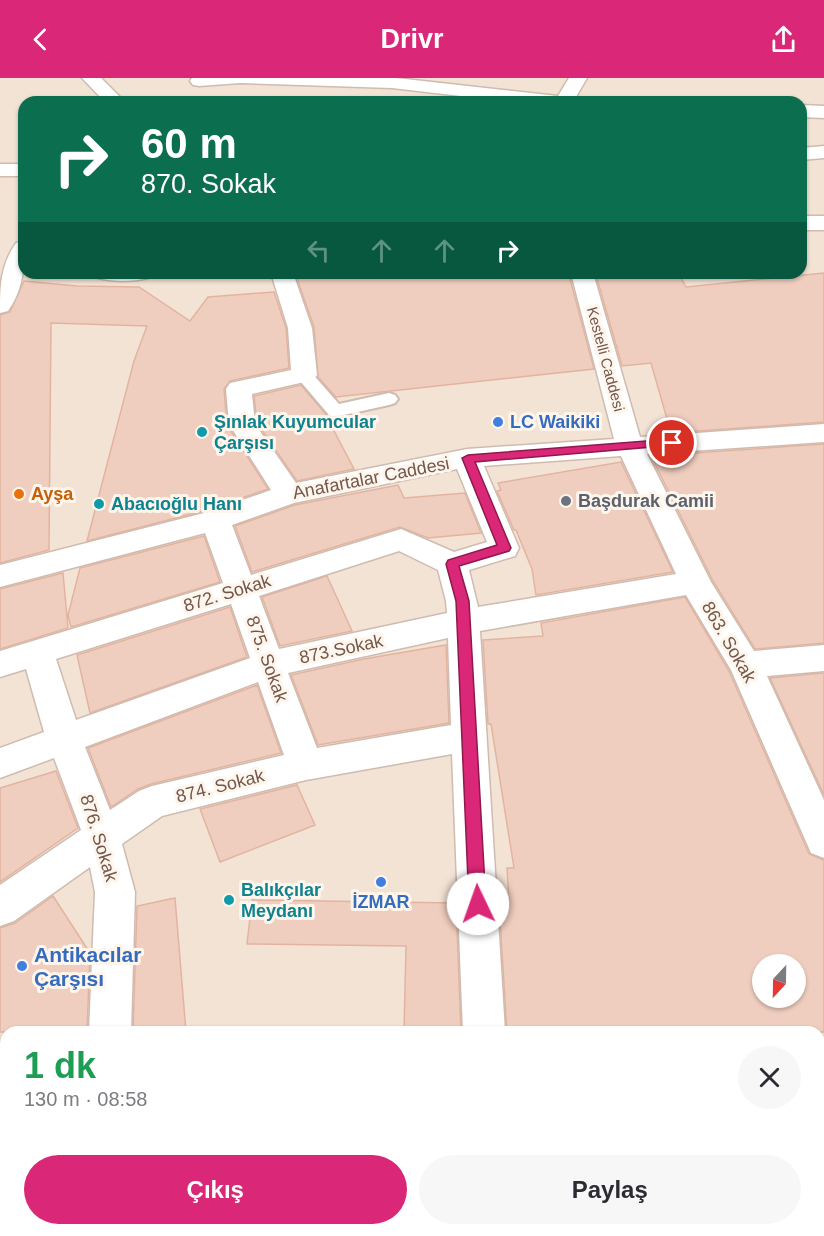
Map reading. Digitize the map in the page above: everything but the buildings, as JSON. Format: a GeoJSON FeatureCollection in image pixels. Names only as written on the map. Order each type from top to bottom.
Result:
{"type":"FeatureCollection","features":[{"type":"Feature","properties":{"kind":"street"},"geometry":{"type":"LineString","coordinates":[[91,78],[110,96]]}},
{"type":"Feature","properties":{"kind":"street"},"geometry":{"type":"LineString","coordinates":[[200,96],[197,80],[237,78]]}},
{"type":"Feature","properties":{"kind":"street"},"geometry":{"type":"LineString","coordinates":[[242,78],[410,81],[519,96]]}},
{"type":"Feature","properties":{"kind":"street"},"geometry":{"type":"LineString","coordinates":[[567,96],[578,78]]}},
{"type":"Feature","properties":{"kind":"street"},"geometry":{"type":"LineString","coordinates":[[807,111],[824,112]]}},
{"type":"Feature","properties":{"kind":"street"},"geometry":{"type":"LineString","coordinates":[[807,153],[824,152]]}},
{"type":"Feature","properties":{"kind":"street"},"geometry":{"type":"LineString","coordinates":[[0,170],[18,170]]}},
{"type":"Feature","properties":{"kind":"street"},"geometry":{"type":"LineString","coordinates":[[807,223],[824,222]]}},
{"type":"Feature","properties":{"kind":"street"},"geometry":{"type":"LineString","coordinates":[[0,306],[18,244]]}},
{"type":"Feature","properties":{"kind":"street"},"geometry":{"type":"LineString","coordinates":[[284,279],[300,328],[304,375],[239,389],[242,424],[289,494]]}},
{"type":"Feature","properties":{"kind":"street","name":"Kestelli Caddesi"},"geometry":{"type":"LineString","coordinates":[[584,279],[629,445]]}},
{"type":"Feature","properties":{"kind":"street","name":"Anafartalar Caddesi"},"geometry":{"type":"LineString","coordinates":[[0,576],[215,520],[289,494],[468,458],[824,433]]}},
{"type":"Feature","properties":{"kind":"street","name":"863. Sokak"},"geometry":{"type":"LineString","coordinates":[[629,445],[695,582],[713,616],[745,665],[824,841]]}},
{"type":"Feature","properties":{"kind":"street"},"geometry":{"type":"LineString","coordinates":[[468,458],[504,548],[452,564],[462,601],[484,1026]]}},
{"type":"Feature","properties":{"kind":"street","name":"875. Sokak"},"geometry":{"type":"LineString","coordinates":[[215,520],[306,765]]}},
{"type":"Feature","properties":{"kind":"street","name":"872. Sokak"},"geometry":{"type":"LineString","coordinates":[[0,664],[401,540],[452,564]]}},
{"type":"Feature","properties":{"kind":"street","name":"873.Sokak"},"geometry":{"type":"LineString","coordinates":[[0,763],[269,664],[463,622],[695,582]]}},
{"type":"Feature","properties":{"kind":"street","name":"876. Sokak"},"geometry":{"type":"LineString","coordinates":[[37,652],[64,739],[102,837],[115,892],[110,1026]]}},
{"type":"Feature","properties":{"kind":"street"},"geometry":{"type":"LineString","coordinates":[[745,665],[824,658]]}},
{"type":"Feature","properties":{"kind":"street","name":"874. Sokak"},"geometry":{"type":"LineString","coordinates":[[0,908],[152,802],[306,765],[469,735]]}},
{"type":"Feature","properties":{"kind":"lane"},"geometry":{"type":"LineString","coordinates":[[304,375],[335,411],[389,399]]}},
{"type":"Feature","properties":{"kind":"shaded area"},"geometry":{"type":"Polygon","coordinates":[[[0,78],[824,78],[824,1026],[0,1026],[0,78]]]}},
{"type":"Feature","properties":{"kind":"place","name":"LC Waikiki"},"geometry":{"type":"Point","coordinates":[498,422]}},
{"type":"Feature","properties":{"kind":"place","name":"Şınlak Kuyumcular Çarşısı"},"geometry":{"type":"Point","coordinates":[202,432]}},
{"type":"Feature","properties":{"kind":"place","name":"Ayşa"},"geometry":{"type":"Point","coordinates":[19,494]}},
{"type":"Feature","properties":{"kind":"place","name":"Başdurak Camii"},"geometry":{"type":"Point","coordinates":[566,501]}},
{"type":"Feature","properties":{"kind":"place","name":"Abacıoğlu Hanı"},"geometry":{"type":"Point","coordinates":[99,504]}},
{"type":"Feature","properties":{"kind":"place","name":"İZMAR"},"geometry":{"type":"Point","coordinates":[381,882]}},
{"type":"Feature","properties":{"kind":"place","name":"Balıkçılar Meydanı"},"geometry":{"type":"Point","coordinates":[229,900]}},
{"type":"Feature","properties":{"kind":"place","name":"Antikacılar Çarşısı"},"geometry":{"type":"Point","coordinates":[22,966]}},
{"type":"Feature","properties":{"kind":"route"},"geometry":{"type":"LineString","coordinates":[[478,904],[462,601],[452,564],[504,548],[468,458],[672,443]]}}]}
